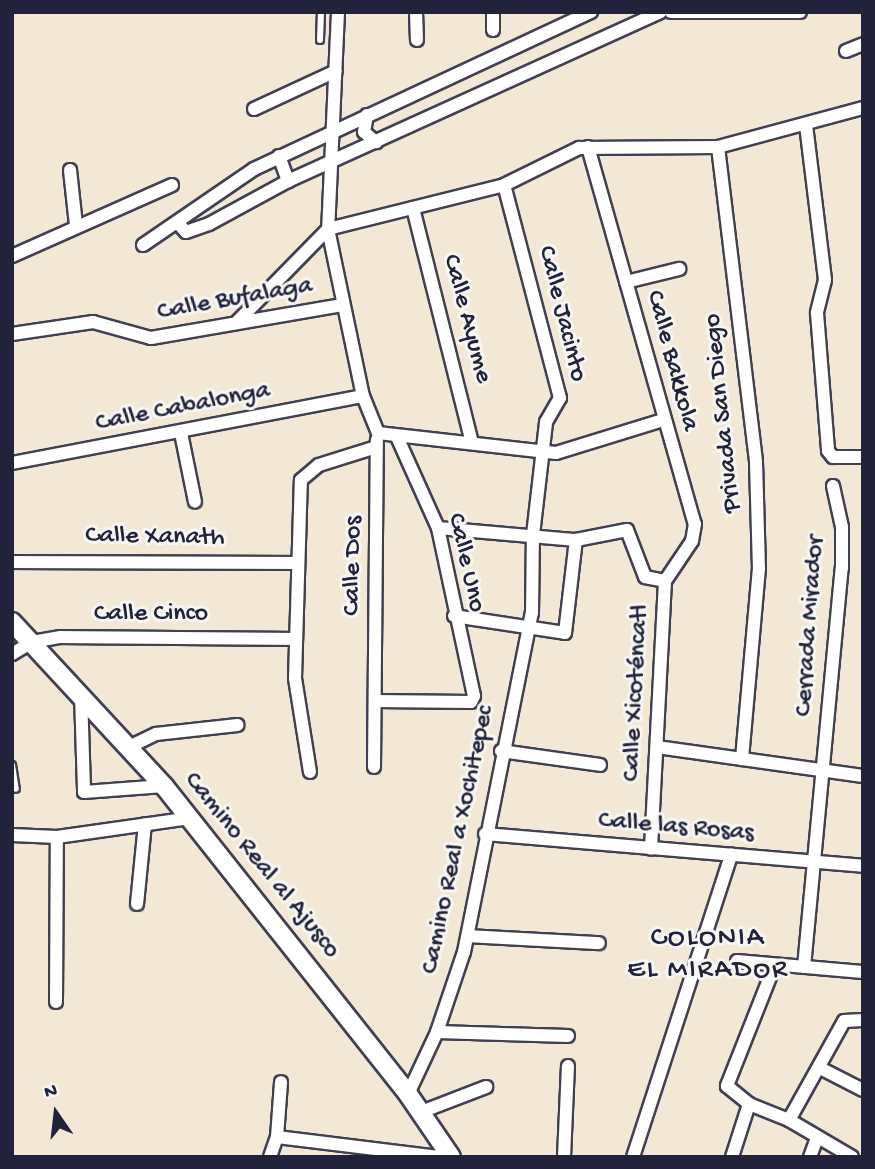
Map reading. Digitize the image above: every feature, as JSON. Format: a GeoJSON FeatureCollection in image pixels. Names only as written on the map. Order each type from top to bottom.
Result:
{"type":"FeatureCollection","features":[{"type":"Feature","properties":{"kind":"street"},"geometry":{"type":"LineString","coordinates":[[338,12],[328,229],[363,396],[378,433],[398,439],[471,443],[542,453],[581,449],[663,420]]}},
{"type":"Feature","properties":{"kind":"street"},"geometry":{"type":"LineString","coordinates":[[416,12],[417,40]]}},
{"type":"Feature","properties":{"kind":"street"},"geometry":{"type":"LineString","coordinates":[[493,12],[493,30]]}},
{"type":"Feature","properties":{"kind":"street"},"geometry":{"type":"LineString","coordinates":[[143,245],[279,156],[570,17],[591,12]]}},
{"type":"Feature","properties":{"kind":"street"},"geometry":{"type":"LineString","coordinates":[[177,222],[186,232],[209,224],[288,181],[661,12]]}},
{"type":"Feature","properties":{"kind":"street"},"geometry":{"type":"LineString","coordinates":[[671,12],[800,12]]}},
{"type":"Feature","properties":{"kind":"street"},"geometry":{"type":"LineString","coordinates":[[846,51],[863,44]]}},
{"type":"Feature","properties":{"kind":"street"},"geometry":{"type":"LineString","coordinates":[[254,109],[336,71]]}},
{"type":"Feature","properties":{"kind":"street"},"geometry":{"type":"LineString","coordinates":[[236,324],[328,229],[504,185],[571,150],[588,147],[718,147],[863,108]]}},
{"type":"Feature","properties":{"kind":"street"},"geometry":{"type":"LineString","coordinates":[[367,115],[364,132],[376,142]]}},
{"type":"Feature","properties":{"kind":"street"},"geometry":{"type":"LineString","coordinates":[[806,125],[825,280],[817,313],[828,451],[833,457],[863,457]]}},
{"type":"Feature","properties":{"kind":"street","name":"Calle Bakkola"},"geometry":{"type":"LineString","coordinates":[[588,147],[695,533],[666,581]]}},
{"type":"Feature","properties":{"kind":"street","name":"Privada San Diego"},"geometry":{"type":"LineString","coordinates":[[718,147],[756,462],[759,568],[743,759]]}},
{"type":"Feature","properties":{"kind":"street"},"geometry":{"type":"LineString","coordinates":[[279,156],[288,181]]}},
{"type":"Feature","properties":{"kind":"street"},"geometry":{"type":"LineString","coordinates":[[69,170],[76,225]]}},
{"type":"Feature","properties":{"kind":"street"},"geometry":{"type":"LineString","coordinates":[[12,256],[76,225],[172,185]]}},
{"type":"Feature","properties":{"kind":"street","name":"Calle Jacinto"},"geometry":{"type":"LineString","coordinates":[[504,185],[560,398],[546,422],[533,535]]}},
{"type":"Feature","properties":{"kind":"street","name":"Calle Ayume"},"geometry":{"type":"LineString","coordinates":[[413,208],[471,443]]}},
{"type":"Feature","properties":{"kind":"street"},"geometry":{"type":"LineString","coordinates":[[626,282],[679,269]]}},
{"type":"Feature","properties":{"kind":"street","name":"Calle Bufalaga"},"geometry":{"type":"LineString","coordinates":[[12,334],[93,322],[151,338],[342,305]]}},
{"type":"Feature","properties":{"kind":"street","name":"Calle Cabalonga"},"geometry":{"type":"LineString","coordinates":[[12,463],[181,433],[363,396]]}},
{"type":"Feature","properties":{"kind":"street"},"geometry":{"type":"LineString","coordinates":[[181,433],[195,502]]}},
{"type":"Feature","properties":{"kind":"street","name":"Calle Dos"},"geometry":{"type":"LineString","coordinates":[[374,767],[378,433]]}},
{"type":"Feature","properties":{"kind":"street","name":"Calle Uno"},"geometry":{"type":"LineString","coordinates":[[375,701],[471,702],[473,692],[454,616],[438,528],[398,439]]}},
{"type":"Feature","properties":{"kind":"street"},"geometry":{"type":"LineString","coordinates":[[310,772],[295,678],[298,493],[301,480],[319,465],[376,447]]}},
{"type":"Feature","properties":{"kind":"street","name":"Cerrada Mirador"},"geometry":{"type":"LineString","coordinates":[[804,967],[842,568],[842,527],[833,486]]}},
{"type":"Feature","properties":{"kind":"street"},"geometry":{"type":"LineString","coordinates":[[438,528],[576,540],[627,530],[645,577],[666,581]]}},
{"type":"Feature","properties":{"kind":"street","name":"Camino Real a Xochitepec"},"geometry":{"type":"LineString","coordinates":[[408,1094],[437,1032],[468,936],[501,751],[527,630],[533,535]]}},
{"type":"Feature","properties":{"kind":"street"},"geometry":{"type":"LineString","coordinates":[[454,616],[561,634],[567,630],[576,540]]}},
{"type":"Feature","properties":{"kind":"street","name":"Calle Xanath"},"geometry":{"type":"LineString","coordinates":[[12,562],[298,563]]}},
{"type":"Feature","properties":{"kind":"street","name":"Calle Xicoténcatl"},"geometry":{"type":"LineString","coordinates":[[651,849],[666,581]]}},
{"type":"Feature","properties":{"kind":"street","name":"Camino Real al Ajusco"},"geometry":{"type":"LineString","coordinates":[[12,622],[81,693],[164,786],[408,1094],[451,1157]]}},
{"type":"Feature","properties":{"kind":"street","name":"Calle Cinco"},"geometry":{"type":"LineString","coordinates":[[12,654],[32,642],[61,637],[294,639]]}},
{"type":"Feature","properties":{"kind":"street"},"geometry":{"type":"LineString","coordinates":[[81,693],[84,792],[164,786]]}},
{"type":"Feature","properties":{"kind":"street"},"geometry":{"type":"LineString","coordinates":[[130,747],[156,734],[238,724]]}},
{"type":"Feature","properties":{"kind":"street"},"geometry":{"type":"LineString","coordinates":[[657,747],[863,776]]}},
{"type":"Feature","properties":{"kind":"street"},"geometry":{"type":"LineString","coordinates":[[501,751],[600,765]]}},
{"type":"Feature","properties":{"kind":"street"},"geometry":{"type":"LineString","coordinates":[[12,835],[57,837],[190,818]]}},
{"type":"Feature","properties":{"kind":"street"},"geometry":{"type":"LineString","coordinates":[[137,904],[145,824]]}},
{"type":"Feature","properties":{"kind":"street","name":"Calle las Rosas"},"geometry":{"type":"LineString","coordinates":[[485,834],[863,866]]}},
{"type":"Feature","properties":{"kind":"street"},"geometry":{"type":"LineString","coordinates":[[56,1002],[57,837]]}},
{"type":"Feature","properties":{"kind":"street"},"geometry":{"type":"LineString","coordinates":[[633,1157],[731,856]]}},
{"type":"Feature","properties":{"kind":"street"},"geometry":{"type":"LineString","coordinates":[[468,936],[598,943]]}},
{"type":"Feature","properties":{"kind":"street"},"geometry":{"type":"LineString","coordinates":[[737,961],[774,967],[863,972]]}},
{"type":"Feature","properties":{"kind":"street"},"geometry":{"type":"LineString","coordinates":[[774,967],[728,1077],[731,1093],[749,1104],[789,1120],[852,1157]]}},
{"type":"Feature","properties":{"kind":"street"},"geometry":{"type":"LineString","coordinates":[[789,1120],[845,1021],[863,1020]]}},
{"type":"Feature","properties":{"kind":"street"},"geometry":{"type":"LineString","coordinates":[[437,1032],[568,1036]]}},
{"type":"Feature","properties":{"kind":"street"},"geometry":{"type":"LineString","coordinates":[[564,1157],[568,1066]]}},
{"type":"Feature","properties":{"kind":"street"},"geometry":{"type":"LineString","coordinates":[[820,1068],[863,1090]]}},
{"type":"Feature","properties":{"kind":"street"},"geometry":{"type":"LineString","coordinates":[[270,1157],[277,1137],[281,1082]]}},
{"type":"Feature","properties":{"kind":"street"},"geometry":{"type":"LineString","coordinates":[[421,1112],[486,1087]]}},
{"type":"Feature","properties":{"kind":"street"},"geometry":{"type":"LineString","coordinates":[[732,1157],[749,1104]]}},
{"type":"Feature","properties":{"kind":"street"},"geometry":{"type":"LineString","coordinates":[[277,1137],[439,1157]]}},
{"type":"Feature","properties":{"kind":"street"},"geometry":{"type":"LineString","coordinates":[[810,1157],[817,1138]]}},
{"type":"Feature","properties":{"kind":"lane"},"geometry":{"type":"LineString","coordinates":[[320,12],[320,40]]}},
{"type":"Feature","properties":{"kind":"lane"},"geometry":{"type":"LineString","coordinates":[[12,765],[16,789]]}},
{"type":"Feature","properties":{"kind":"district","name":"COLONIA EL MIRADOR"},"geometry":{"type":"Point","coordinates":[708,955]}}]}
